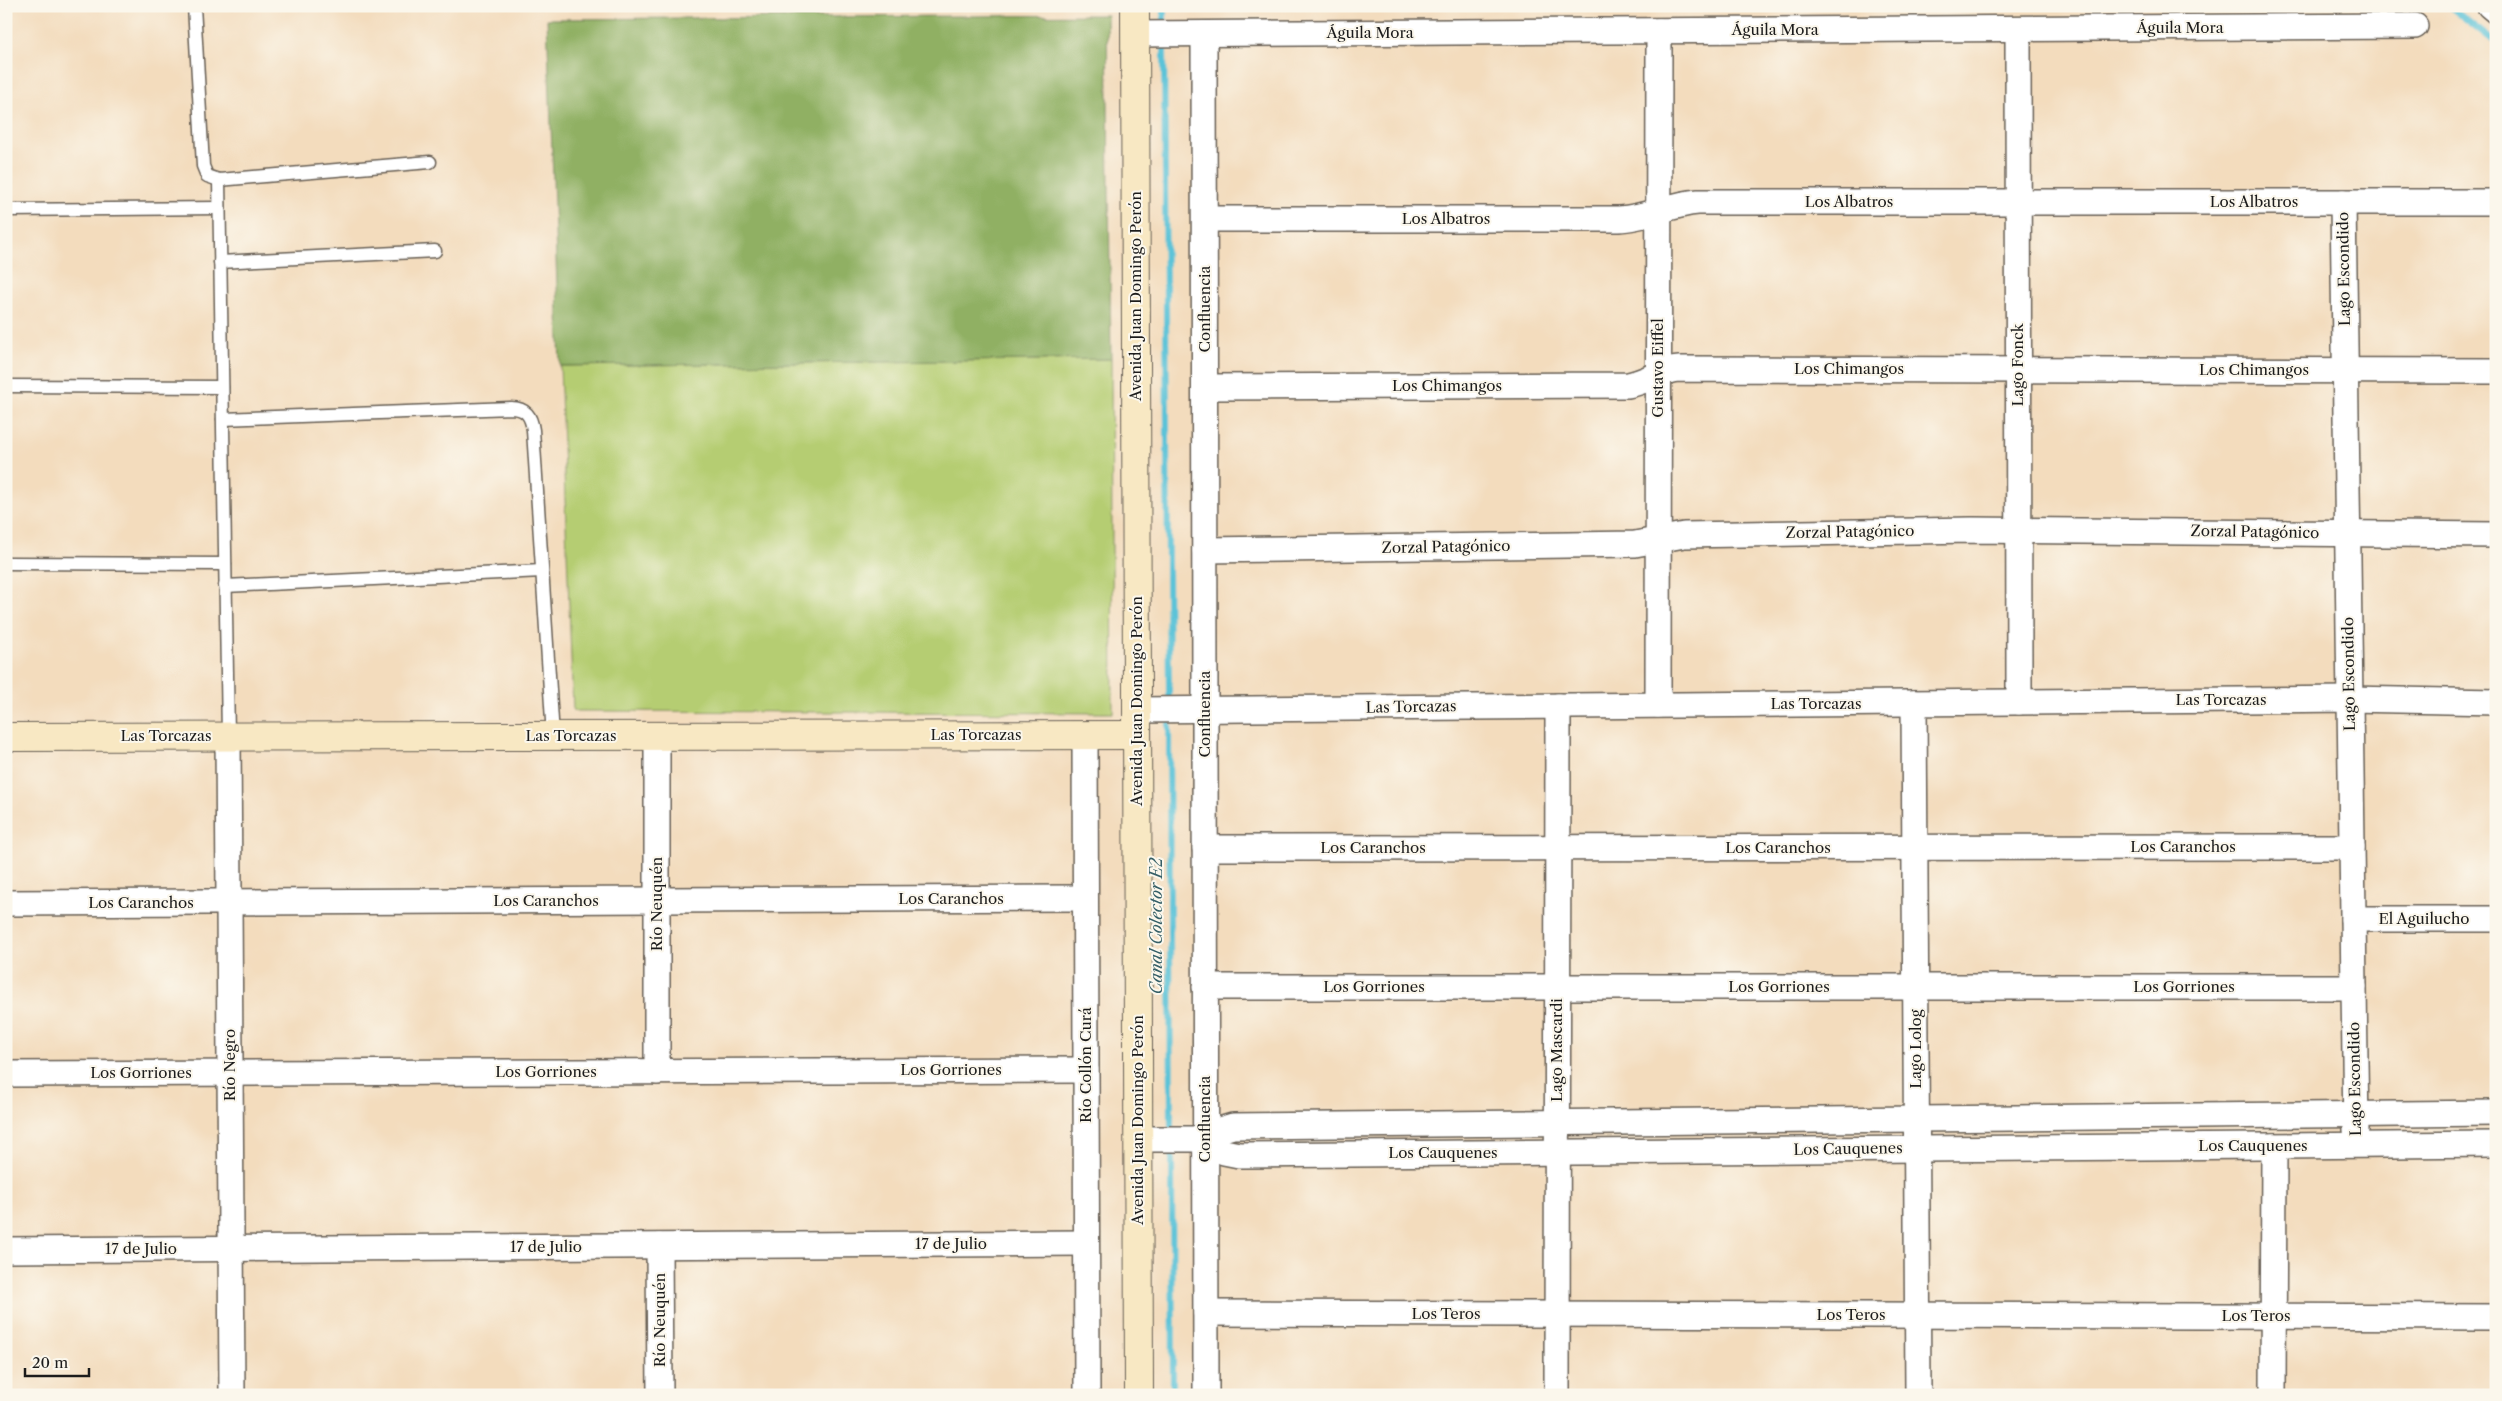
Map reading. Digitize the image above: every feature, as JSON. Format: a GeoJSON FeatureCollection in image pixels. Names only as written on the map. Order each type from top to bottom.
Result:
{"type":"FeatureCollection","features":[{"type":"Feature","properties":{"kind":"street","name":"Avenida Juan Domingo Perón"},"geometry":{"type":"LineString","coordinates":[[1135,6],[1139,1395]]}},
{"type":"Feature","properties":{"kind":"street"},"geometry":{"type":"LineString","coordinates":[[2490,6],[2496,11]]}},
{"type":"Feature","properties":{"kind":"street","name":"Águila Mora"},"geometry":{"type":"LineString","coordinates":[[1135,34],[2415,26]]}},
{"type":"Feature","properties":{"kind":"street","name":"Lago Fonck"},"geometry":{"type":"LineString","coordinates":[[2018,29],[2019,702]]}},
{"type":"Feature","properties":{"kind":"street","name":"Gustavo Eiffel"},"geometry":{"type":"LineString","coordinates":[[1658,31],[1658,705]]}},
{"type":"Feature","properties":{"kind":"street","name":"Confluencia"},"geometry":{"type":"LineString","coordinates":[[1204,34],[1206,1395]]}},
{"type":"Feature","properties":{"kind":"street","name":"Los Albatros"},"geometry":{"type":"LineString","coordinates":[[1205,219],[1619,219],[1640,217],[1674,205],[1698,202],[2496,202]]}},
{"type":"Feature","properties":{"kind":"street","name":"Lago Escondido"},"geometry":{"type":"LineString","coordinates":[[2343,202],[2356,1145]]}},
{"type":"Feature","properties":{"kind":"street","name":"Los Chimangos"},"geometry":{"type":"LineString","coordinates":[[1205,387],[1628,384],[1679,369],[2496,371]]}},
{"type":"Feature","properties":{"kind":"street","name":"Zorzal Patagónico"},"geometry":{"type":"LineString","coordinates":[[1205,550],[1635,544],[1694,535],[2018,530],[2496,534]]}},
{"type":"Feature","properties":{"kind":"street","name":"Las Torcazas"},"geometry":{"type":"LineString","coordinates":[[6,737],[1085,735],[1137,722],[1205,709],[2350,699],[2496,702]]}},
{"type":"Feature","properties":{"kind":"street","name":"Lago Lolog"},"geometry":{"type":"LineString","coordinates":[[1914,703],[1918,1395]]}},
{"type":"Feature","properties":{"kind":"street","name":"Lago Mascardi"},"geometry":{"type":"LineString","coordinates":[[1557,1395],[1558,706]]}},
{"type":"Feature","properties":{"kind":"street","name":"Río Collón Curá"},"geometry":{"type":"LineString","coordinates":[[1085,735],[1087,1395]]}},
{"type":"Feature","properties":{"kind":"street","name":"Río Negro"},"geometry":{"type":"LineString","coordinates":[[228,736],[232,1395]]}},
{"type":"Feature","properties":{"kind":"street","name":"Río Neuquén"},"geometry":{"type":"LineString","coordinates":[[657,736],[657,1072]]}},
{"type":"Feature","properties":{"kind":"street","name":"Los Caranchos"},"geometry":{"type":"LineString","coordinates":[[1205,848],[2352,847]]}},
{"type":"Feature","properties":{"kind":"street","name":"Los Caranchos"},"geometry":{"type":"LineString","coordinates":[[6,903],[1085,898]]}},
{"type":"Feature","properties":{"kind":"street","name":"El Aguilucho"},"geometry":{"type":"LineString","coordinates":[[2353,920],[2496,919]]}},
{"type":"Feature","properties":{"kind":"street","name":"Los Gorriones"},"geometry":{"type":"LineString","coordinates":[[1205,987],[2354,987]]}},
{"type":"Feature","properties":{"kind":"street","name":"Los Gorriones"},"geometry":{"type":"LineString","coordinates":[[6,1074],[1086,1070]]}},
{"type":"Feature","properties":{"kind":"street","name":"Los Cauquenes"},"geometry":{"type":"LineString","coordinates":[[1138,1139],[1205,1139],[1216,1132],[1233,1126],[2496,1113]]}},
{"type":"Feature","properties":{"kind":"street","name":"Los Cauquenes"},"geometry":{"type":"LineString","coordinates":[[1205,1139],[1224,1152],[1239,1154],[2496,1144]]}},
{"type":"Feature","properties":{"kind":"street"},"geometry":{"type":"LineString","coordinates":[[2274,1146],[2274,1395]]}},
{"type":"Feature","properties":{"kind":"street","name":"17 de Julio"},"geometry":{"type":"LineString","coordinates":[[6,1250],[1086,1243]]}},
{"type":"Feature","properties":{"kind":"street","name":"Río Neuquén"},"geometry":{"type":"LineString","coordinates":[[659,1246],[660,1395]]}},
{"type":"Feature","properties":{"kind":"street","name":"Los Teros"},"geometry":{"type":"LineString","coordinates":[[1206,1313],[2496,1317]]}},
{"type":"Feature","properties":{"kind":"lane"},"geometry":{"type":"LineString","coordinates":[[194,6],[203,166],[207,176],[218,180],[430,162]]}},
{"type":"Feature","properties":{"kind":"lane"},"geometry":{"type":"LineString","coordinates":[[218,180],[228,736]]}},
{"type":"Feature","properties":{"kind":"lane"},"geometry":{"type":"LineString","coordinates":[[6,210],[219,208]]}},
{"type":"Feature","properties":{"kind":"lane"},"geometry":{"type":"LineString","coordinates":[[220,262],[435,251]]}},
{"type":"Feature","properties":{"kind":"lane"},"geometry":{"type":"LineString","coordinates":[[6,386],[222,387]]}},
{"type":"Feature","properties":{"kind":"lane"},"geometry":{"type":"LineString","coordinates":[[223,419],[511,408],[523,410],[532,424],[553,736]]}},
{"type":"Feature","properties":{"kind":"lane"},"geometry":{"type":"LineString","coordinates":[[6,563],[225,564]]}},
{"type":"Feature","properties":{"kind":"lane"},"geometry":{"type":"LineString","coordinates":[[226,586],[542,571]]}},
{"type":"Feature","properties":{"kind":"green space"},"geometry":{"type":"Polygon","coordinates":[[[1107,15],[1111,359],[560,366],[547,19],[1107,15]]]}},
{"type":"Feature","properties":{"kind":"green space"},"geometry":{"type":"Polygon","coordinates":[[[1111,359],[1113,713],[573,711],[560,366],[1111,359]]]}},
{"type":"Feature","properties":{"kind":"waterway"},"geometry":{"type":"LineString","coordinates":[[1164,6],[1164,21]]}},
{"type":"Feature","properties":{"kind":"waterway"},"geometry":{"type":"LineString","coordinates":[[2449,6],[2496,43]]}},
{"type":"Feature","properties":{"kind":"waterway"},"geometry":{"type":"LineString","coordinates":[[1164,45],[1169,695]]}},
{"type":"Feature","properties":{"kind":"waterway","name":"Canal Colector E2"},"geometry":{"type":"LineString","coordinates":[[1169,724],[1171,1127]]}},
{"type":"Feature","properties":{"kind":"waterway","name":"Canal Colector E2"},"geometry":{"type":"LineString","coordinates":[[1172,1152],[1173,1395]]}}]}
